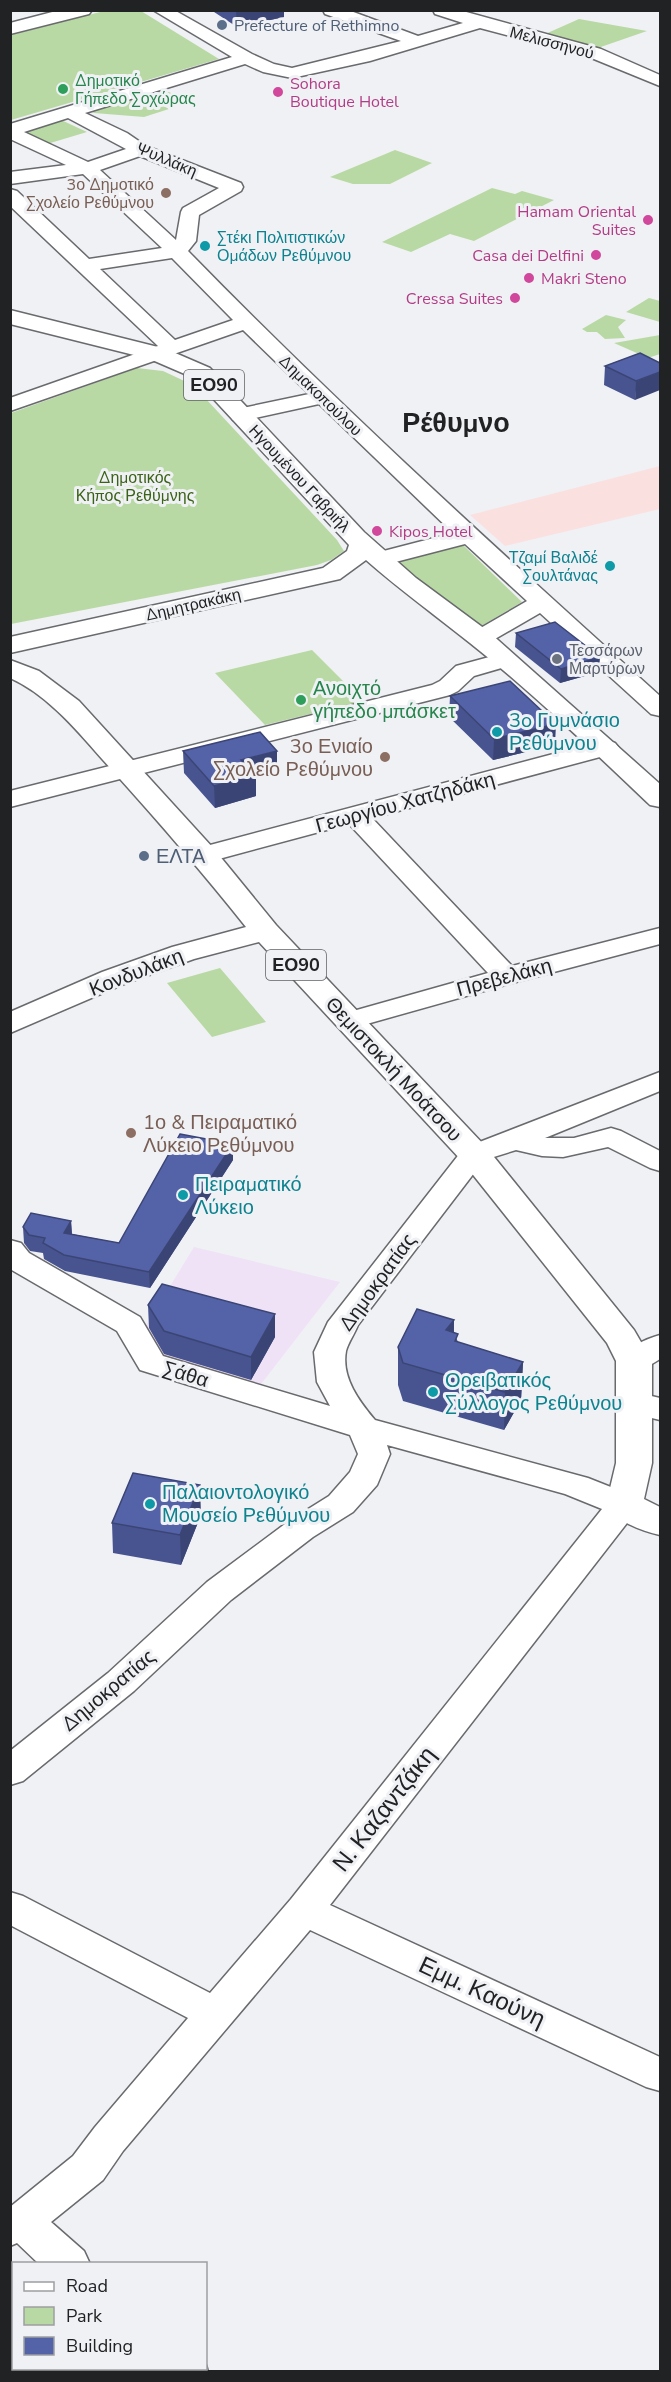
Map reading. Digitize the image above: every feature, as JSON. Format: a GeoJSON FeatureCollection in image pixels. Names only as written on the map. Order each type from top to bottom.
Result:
{"type":"FeatureCollection","features":[{"type":"Feature","properties":{"kind":"main road"},"geometry":{"type":"LineString","coordinates":[[10,29],[83,10]]}},
{"type":"Feature","properties":{"kind":"main road","name":"Ηγουμένου Γαβριήλ"},"geometry":{"type":"LineString","coordinates":[[10,318],[165,351],[202,373],[371,551]]}},
{"type":"Feature","properties":{"kind":"main road","name":"Δημητρακάκη"},"geometry":{"type":"LineString","coordinates":[[10,645],[330,574],[359,554],[371,551]]}},
{"type":"Feature","properties":{"kind":"main road","name":"ΕΟ90"},"geometry":{"type":"LineString","coordinates":[[371,551],[407,583],[480,638],[606,748],[660,799]]}},
{"type":"Feature","properties":{"kind":"main road","name":"ΕΟ90"},"geometry":{"type":"LineString","coordinates":[[330,574],[363,574],[407,583]]}},
{"type":"Feature","properties":{"kind":"main road","name":"Θεμιστοκλή Μοάτσου"},"geometry":{"type":"LineString","coordinates":[[10,668],[30,677],[69,707],[204,855],[265,931],[474,1154],[622,1338],[647,1353]]}},
{"type":"Feature","properties":{"kind":"main road","name":"Κονδυλάκη"},"geometry":{"type":"LineString","coordinates":[[10,1024],[113,978],[183,953],[265,931]]}},
{"type":"Feature","properties":{"kind":"main road","name":"Ν. Καζαντζάκη"},"geometry":{"type":"LineString","coordinates":[[624,1505],[647,1406],[647,1353]]}},
{"type":"Feature","properties":{"kind":"main road"},"geometry":{"type":"LineString","coordinates":[[624,1505],[660,1522]]}},
{"type":"Feature","properties":{"kind":"street"},"geometry":{"type":"LineString","coordinates":[[161,10],[246,58],[269,68],[292,72],[318,68],[420,42],[480,23]]}},
{"type":"Feature","properties":{"kind":"street"},"geometry":{"type":"LineString","coordinates":[[331,10],[420,42]]}},
{"type":"Feature","properties":{"kind":"street","name":"Μελισσηνού"},"geometry":{"type":"LineString","coordinates":[[441,10],[480,23],[595,52],[660,81]]}},
{"type":"Feature","properties":{"kind":"street"},"geometry":{"type":"LineString","coordinates":[[10,131],[246,58]]}},
{"type":"Feature","properties":{"kind":"street","name":"Ψυλλάκη"},"geometry":{"type":"LineString","coordinates":[[69,112],[121,137],[140,150],[234,187],[190,212],[186,241],[177,250]]}},
{"type":"Feature","properties":{"kind":"street","name":"Δημακοπούλου"},"geometry":{"type":"LineString","coordinates":[[10,131],[87,168],[177,250],[246,322],[469,536]]}},
{"type":"Feature","properties":{"kind":"street"},"geometry":{"type":"LineString","coordinates":[[10,177],[87,168],[140,150]]}},
{"type":"Feature","properties":{"kind":"street"},"geometry":{"type":"LineString","coordinates":[[10,195],[29,225],[84,266],[165,351]]}},
{"type":"Feature","properties":{"kind":"street"},"geometry":{"type":"LineString","coordinates":[[84,266],[177,250]]}},
{"type":"Feature","properties":{"kind":"street"},"geometry":{"type":"LineString","coordinates":[[10,405],[246,322]]}},
{"type":"Feature","properties":{"kind":"street"},"geometry":{"type":"LineString","coordinates":[[241,415],[323,397]]}},
{"type":"Feature","properties":{"kind":"street"},"geometry":{"type":"LineString","coordinates":[[371,551],[469,536],[660,709]]}},
{"type":"Feature","properties":{"kind":"street"},"geometry":{"type":"LineString","coordinates":[[480,638],[542,602]]}},
{"type":"Feature","properties":{"kind":"street"},"geometry":{"type":"LineString","coordinates":[[10,799],[441,690],[449,686],[465,671],[504,660]]}},
{"type":"Feature","properties":{"kind":"street","name":"Γεωργίου Χατζηδάκη"},"geometry":{"type":"LineString","coordinates":[[204,855],[606,748]]}},
{"type":"Feature","properties":{"kind":"street"},"geometry":{"type":"LineString","coordinates":[[356,816],[506,976]]}},
{"type":"Feature","properties":{"kind":"street","name":"Πρεβελάκη"},"geometry":{"type":"LineString","coordinates":[[349,1021],[506,976],[660,936]]}},
{"type":"Feature","properties":{"kind":"street"},"geometry":{"type":"LineString","coordinates":[[474,1154],[515,1140],[660,1081]]}},
{"type":"Feature","properties":{"kind":"street"},"geometry":{"type":"LineString","coordinates":[[515,1140],[558,1150],[577,1148],[611,1137],[660,1161]]}},
{"type":"Feature","properties":{"kind":"street","name":"Δημοκρατίας"},"geometry":{"type":"LineString","coordinates":[[10,1771],[121,1682],[219,1591],[302,1529],[341,1504],[365,1477],[374,1454],[364,1428],[345,1405],[333,1382],[330,1352],[344,1322],[474,1154]]}},
{"type":"Feature","properties":{"kind":"street","name":"Σάθα"},"geometry":{"type":"LineString","coordinates":[[10,1250],[18,1260],[129,1324],[151,1363],[364,1428],[576,1486],[624,1505]]}},
{"type":"Feature","properties":{"kind":"street","name":"Ν. Καζαντζάκη"},"geometry":{"type":"LineString","coordinates":[[16,2225],[88,2168],[109,2139],[304,1910],[624,1505]]}},
{"type":"Feature","properties":{"kind":"street"},"geometry":{"type":"LineString","coordinates":[[10,1907],[215,2014]]}},
{"type":"Feature","properties":{"kind":"street","name":"Εμμ. Καούνη"},"geometry":{"type":"LineString","coordinates":[[304,1910],[660,2075]]}},
{"type":"Feature","properties":{"kind":"street"},"geometry":{"type":"LineString","coordinates":[[16,2225],[66,2262]]}},
{"type":"Feature","properties":{"kind":"shaded area"},"geometry":{"type":"Polygon","coordinates":[[[660,466],[660,509],[505,546],[470,515],[660,466]]]}},
{"type":"Feature","properties":{"kind":"shaded area"},"geometry":{"type":"Polygon","coordinates":[[[194,1247],[340,1282],[258,1388],[155,1361],[142,1332],[194,1247]]]}},
{"type":"Feature","properties":{"kind":"green space","name":"Δημοτικό Γήπεδο Σοχώρας"},"geometry":{"type":"Polygon","coordinates":[[[104,11],[141,11],[219,59],[11,120],[11,35],[104,11]]]}},
{"type":"Feature","properties":{"kind":"green space"},"geometry":{"type":"Polygon","coordinates":[[[579,19],[647,31],[595,49],[543,35],[579,19]]]}},
{"type":"Feature","properties":{"kind":"green space"},"geometry":{"type":"Polygon","coordinates":[[[159,88],[176,95],[156,102],[169,109],[144,117],[94,113],[86,109],[159,88]]]}},
{"type":"Feature","properties":{"kind":"green space"},"geometry":{"type":"Polygon","coordinates":[[[59,119],[87,132],[47,144],[19,131],[59,119]]]}},
{"type":"Feature","properties":{"kind":"green space"},"geometry":{"type":"Polygon","coordinates":[[[395,150],[432,163],[390,184],[353,184],[330,177],[395,150]]]}},
{"type":"Feature","properties":{"kind":"green space"},"geometry":{"type":"Polygon","coordinates":[[[492,188],[515,194],[522,191],[554,200],[474,241],[450,234],[411,252],[382,242],[492,188]]]}},
{"type":"Feature","properties":{"kind":"green space"},"geometry":{"type":"Polygon","coordinates":[[[649,298],[660,301],[660,322],[626,312],[649,298]]]}},
{"type":"Feature","properties":{"kind":"green space"},"geometry":{"type":"Polygon","coordinates":[[[606,315],[626,320],[618,327],[625,338],[605,339],[597,332],[587,332],[582,329],[606,315]]]}},
{"type":"Feature","properties":{"kind":"green space"},"geometry":{"type":"Polygon","coordinates":[[[660,335],[660,354],[648,358],[614,343],[660,335]]]}},
{"type":"Feature","properties":{"kind":"green space","name":"Δημοτικός Κήπος Ρεθύμνης"},"geometry":{"type":"Polygon","coordinates":[[[137,368],[163,371],[193,385],[337,540],[344,551],[331,560],[317,565],[11,624],[11,413],[137,368]]]}},
{"type":"Feature","properties":{"kind":"green space"},"geometry":{"type":"Polygon","coordinates":[[[463,545],[522,602],[478,628],[390,563],[463,545]]]}},
{"type":"Feature","properties":{"kind":"green space"},"geometry":{"type":"Polygon","coordinates":[[[312,650],[363,701],[265,725],[215,673],[312,650]]]}},
{"type":"Feature","properties":{"kind":"green space"},"geometry":{"type":"Polygon","coordinates":[[[220,968],[266,1022],[212,1037],[167,983],[220,968]]]}},
{"type":"Feature","properties":{"kind":"building"},"geometry":{"type":"Polygon","coordinates":[[[640,353],[660,363],[660,372],[636,381],[605,366],[640,353]]]}},
{"type":"Feature","properties":{"kind":"building"},"geometry":{"type":"Polygon","coordinates":[[[555,622],[600,657],[561,669],[516,633],[555,622]]]}},
{"type":"Feature","properties":{"kind":"building"},"geometry":{"type":"Polygon","coordinates":[[[510,681],[556,724],[494,739],[450,696],[510,681]]]}},
{"type":"Feature","properties":{"kind":"building"},"geometry":{"type":"Polygon","coordinates":[[[260,732],[277,751],[241,760],[256,775],[214,786],[183,751],[260,732]]]}},
{"type":"Feature","properties":{"kind":"building","name":"Πειραματικό Λύκειο"},"geometry":{"type":"Polygon","coordinates":[[[180,1134],[233,1144],[149,1272],[64,1255],[43,1243],[45,1238],[29,1235],[23,1227],[31,1213],[71,1221],[64,1233],[119,1243],[180,1134]]]}},
{"type":"Feature","properties":{"kind":"building"},"geometry":{"type":"Polygon","coordinates":[[[162,1284],[275,1314],[251,1357],[164,1331],[148,1305],[162,1284]]]}},
{"type":"Feature","properties":{"kind":"building"},"geometry":{"type":"Polygon","coordinates":[[[417,1309],[454,1320],[446,1330],[458,1334],[455,1341],[523,1362],[505,1392],[403,1363],[398,1347],[417,1309]]]}},
{"type":"Feature","properties":{"kind":"building"},"geometry":{"type":"Polygon","coordinates":[[[133,1473],[200,1485],[180,1535],[112,1523],[133,1473]]]}},
{"type":"Feature","properties":{"kind":"place","name":"Prefecture of Rethimno"},"geometry":{"type":"Point","coordinates":[222,25]}},
{"type":"Feature","properties":{"kind":"place","name":"Δημοτικό Γήπεδο Σοχώρας"},"geometry":{"type":"Point","coordinates":[63,89]}},
{"type":"Feature","properties":{"kind":"place","name":"Sohora Boutique Hotel"},"geometry":{"type":"Point","coordinates":[278,92]}},
{"type":"Feature","properties":{"kind":"place","name":"3ο Δημοτικό Σχολείο Ρεθύμνου"},"geometry":{"type":"Point","coordinates":[166,193]}},
{"type":"Feature","properties":{"kind":"place","name":"Hamam Oriental Suites"},"geometry":{"type":"Point","coordinates":[648,220]}},
{"type":"Feature","properties":{"kind":"place","name":"Στέκι Πολιτιστικών Ομάδων Ρεθύμνου"},"geometry":{"type":"Point","coordinates":[205,246]}},
{"type":"Feature","properties":{"kind":"place","name":"Casa dei Delfini"},"geometry":{"type":"Point","coordinates":[596,255]}},
{"type":"Feature","properties":{"kind":"place","name":"Makri Steno"},"geometry":{"type":"Point","coordinates":[529,278]}},
{"type":"Feature","properties":{"kind":"place","name":"Cressa Suites"},"geometry":{"type":"Point","coordinates":[515,298]}},
{"type":"Feature","properties":{"kind":"place","name":"Kipos Hotel"},"geometry":{"type":"Point","coordinates":[377,531]}},
{"type":"Feature","properties":{"kind":"place","name":"Τζαμί Βαλιδέ Σουλτάνας"},"geometry":{"type":"Point","coordinates":[610,566]}},
{"type":"Feature","properties":{"kind":"place","name":"Τεσσάρων Μαρτύρων"},"geometry":{"type":"Point","coordinates":[557,659]}},
{"type":"Feature","properties":{"kind":"place","name":"Ανοιχτό γήπεδο μπάσκετ"},"geometry":{"type":"Point","coordinates":[301,700]}},
{"type":"Feature","properties":{"kind":"place","name":"3o Γυμνάσιο Ρεθύμνου"},"geometry":{"type":"Point","coordinates":[497,732]}},
{"type":"Feature","properties":{"kind":"place","name":"3ο Ενιαίο Σχολείο Ρεθύμνου"},"geometry":{"type":"Point","coordinates":[385,757]}},
{"type":"Feature","properties":{"kind":"place","name":"ΕΛΤΑ"},"geometry":{"type":"Point","coordinates":[144,856]}},
{"type":"Feature","properties":{"kind":"place","name":"1ο & Πειραματικό Λύκειο Ρεθύμνου"},"geometry":{"type":"Point","coordinates":[131,1133]}},
{"type":"Feature","properties":{"kind":"place","name":"Πειραματικό Λύκειο"},"geometry":{"type":"Point","coordinates":[183,1195]}},
{"type":"Feature","properties":{"kind":"place","name":"Ορειβατικός Σύλλογος Ρεθύμνου"},"geometry":{"type":"Point","coordinates":[433,1392]}},
{"type":"Feature","properties":{"kind":"place","name":"Παλαιοντολογικό Μουσείο Ρεθύμνου"},"geometry":{"type":"Point","coordinates":[150,1504]}},
{"type":"Feature","properties":{"kind":"district","name":"Ρέθυμνο"},"geometry":{"type":"Point","coordinates":[456,423]}}]}
